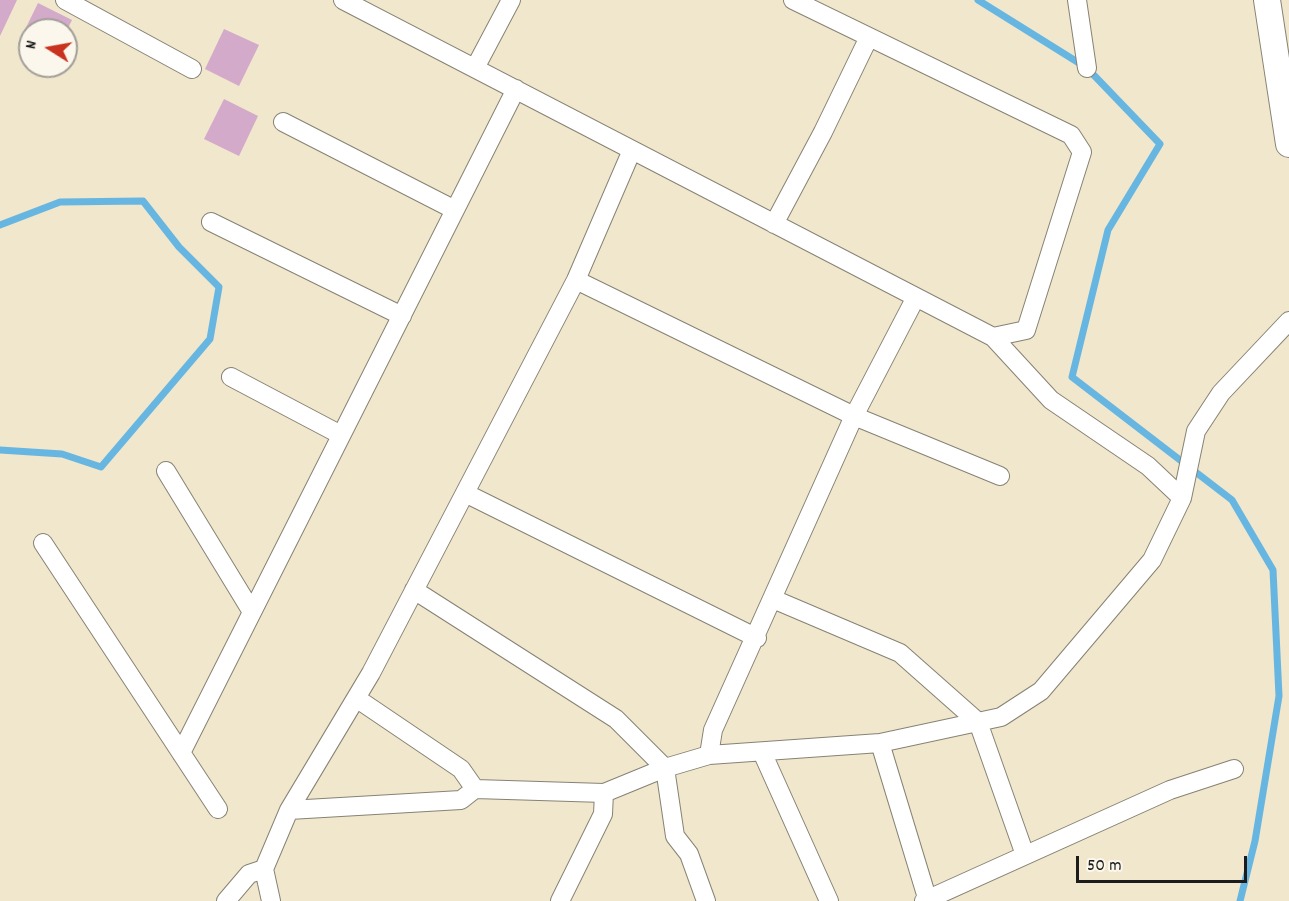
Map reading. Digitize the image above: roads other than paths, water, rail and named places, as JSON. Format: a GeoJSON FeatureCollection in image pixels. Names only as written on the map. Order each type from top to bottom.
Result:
{"type":"FeatureCollection","features":[{"type":"Feature","properties":{"kind":"street"},"geometry":{"type":"LineString","coordinates":[[65,0],[192,69]]}},
{"type":"Feature","properties":{"kind":"street"},"geometry":{"type":"LineString","coordinates":[[343,0],[993,337],[1051,400],[1184,491]]}},
{"type":"Feature","properties":{"kind":"street"},"geometry":{"type":"LineString","coordinates":[[475,68],[511,0]]}},
{"type":"Feature","properties":{"kind":"street"},"geometry":{"type":"LineString","coordinates":[[793,0],[1071,135],[1082,152],[1026,330],[993,337]]}},
{"type":"Feature","properties":{"kind":"street"},"geometry":{"type":"LineString","coordinates":[[1077,0],[1087,68]]}},
{"type":"Feature","properties":{"kind":"street"},"geometry":{"type":"LineString","coordinates":[[1267,0],[1289,143]]}},
{"type":"Feature","properties":{"kind":"street"},"geometry":{"type":"LineString","coordinates":[[774,224],[869,37]]}},
{"type":"Feature","properties":{"kind":"street"},"geometry":{"type":"LineString","coordinates":[[181,753],[516,89]]}},
{"type":"Feature","properties":{"kind":"street"},"geometry":{"type":"LineString","coordinates":[[283,122],[455,210]]}},
{"type":"Feature","properties":{"kind":"street"},"geometry":{"type":"LineString","coordinates":[[271,901],[264,869],[288,810],[356,698],[465,493],[576,280],[632,150]]}},
{"type":"Feature","properties":{"kind":"street"},"geometry":{"type":"LineString","coordinates":[[211,222],[402,316]]}},
{"type":"Feature","properties":{"kind":"street"},"geometry":{"type":"LineString","coordinates":[[576,280],[854,416],[1000,476]]}},
{"type":"Feature","properties":{"kind":"street"},"geometry":{"type":"LineString","coordinates":[[709,755],[714,730],[757,638],[854,416],[916,297]]}},
{"type":"Feature","properties":{"kind":"street"},"geometry":{"type":"LineString","coordinates":[[288,810],[461,800],[475,789],[604,793],[665,768],[709,755],[880,743],[1001,717],[1041,691],[1152,560],[1184,491],[1196,431],[1221,393],[1289,321]]}},
{"type":"Feature","properties":{"kind":"street"},"geometry":{"type":"LineString","coordinates":[[231,377],[341,435]]}},
{"type":"Feature","properties":{"kind":"street"},"geometry":{"type":"LineString","coordinates":[[166,471],[252,612]]}},
{"type":"Feature","properties":{"kind":"street"},"geometry":{"type":"LineString","coordinates":[[465,493],[757,638]]}},
{"type":"Feature","properties":{"kind":"street"},"geometry":{"type":"LineString","coordinates":[[43,543],[218,808]]}},
{"type":"Feature","properties":{"kind":"street"},"geometry":{"type":"LineString","coordinates":[[414,590],[616,719],[665,768],[675,836],[689,854],[706,901]]}},
{"type":"Feature","properties":{"kind":"street"},"geometry":{"type":"LineString","coordinates":[[773,599],[900,653],[978,722],[1025,855]]}},
{"type":"Feature","properties":{"kind":"street"},"geometry":{"type":"LineString","coordinates":[[356,698],[461,769],[475,789]]}},
{"type":"Feature","properties":{"kind":"street"},"geometry":{"type":"LineString","coordinates":[[880,743],[927,900],[1170,789],[1234,769]]}},
{"type":"Feature","properties":{"kind":"street"},"geometry":{"type":"LineString","coordinates":[[762,752],[830,901]]}},
{"type":"Feature","properties":{"kind":"street"},"geometry":{"type":"LineString","coordinates":[[560,901],[603,814],[604,793]]}},
{"type":"Feature","properties":{"kind":"street"},"geometry":{"type":"LineString","coordinates":[[226,901],[249,874],[264,869]]}},
{"type":"Feature","properties":{"kind":"waterway"},"geometry":{"type":"LineString","coordinates":[[978,0],[1087,68],[1160,144],[1108,230],[1072,377],[1232,500],[1273,570],[1279,696],[1255,841],[1240,901]]}},
{"type":"Feature","properties":{"kind":"waterway"},"geometry":{"type":"LineString","coordinates":[[0,225],[60,202],[143,201],[179,247],[219,287],[210,339],[101,467],[62,454],[0,450]]}}]}
